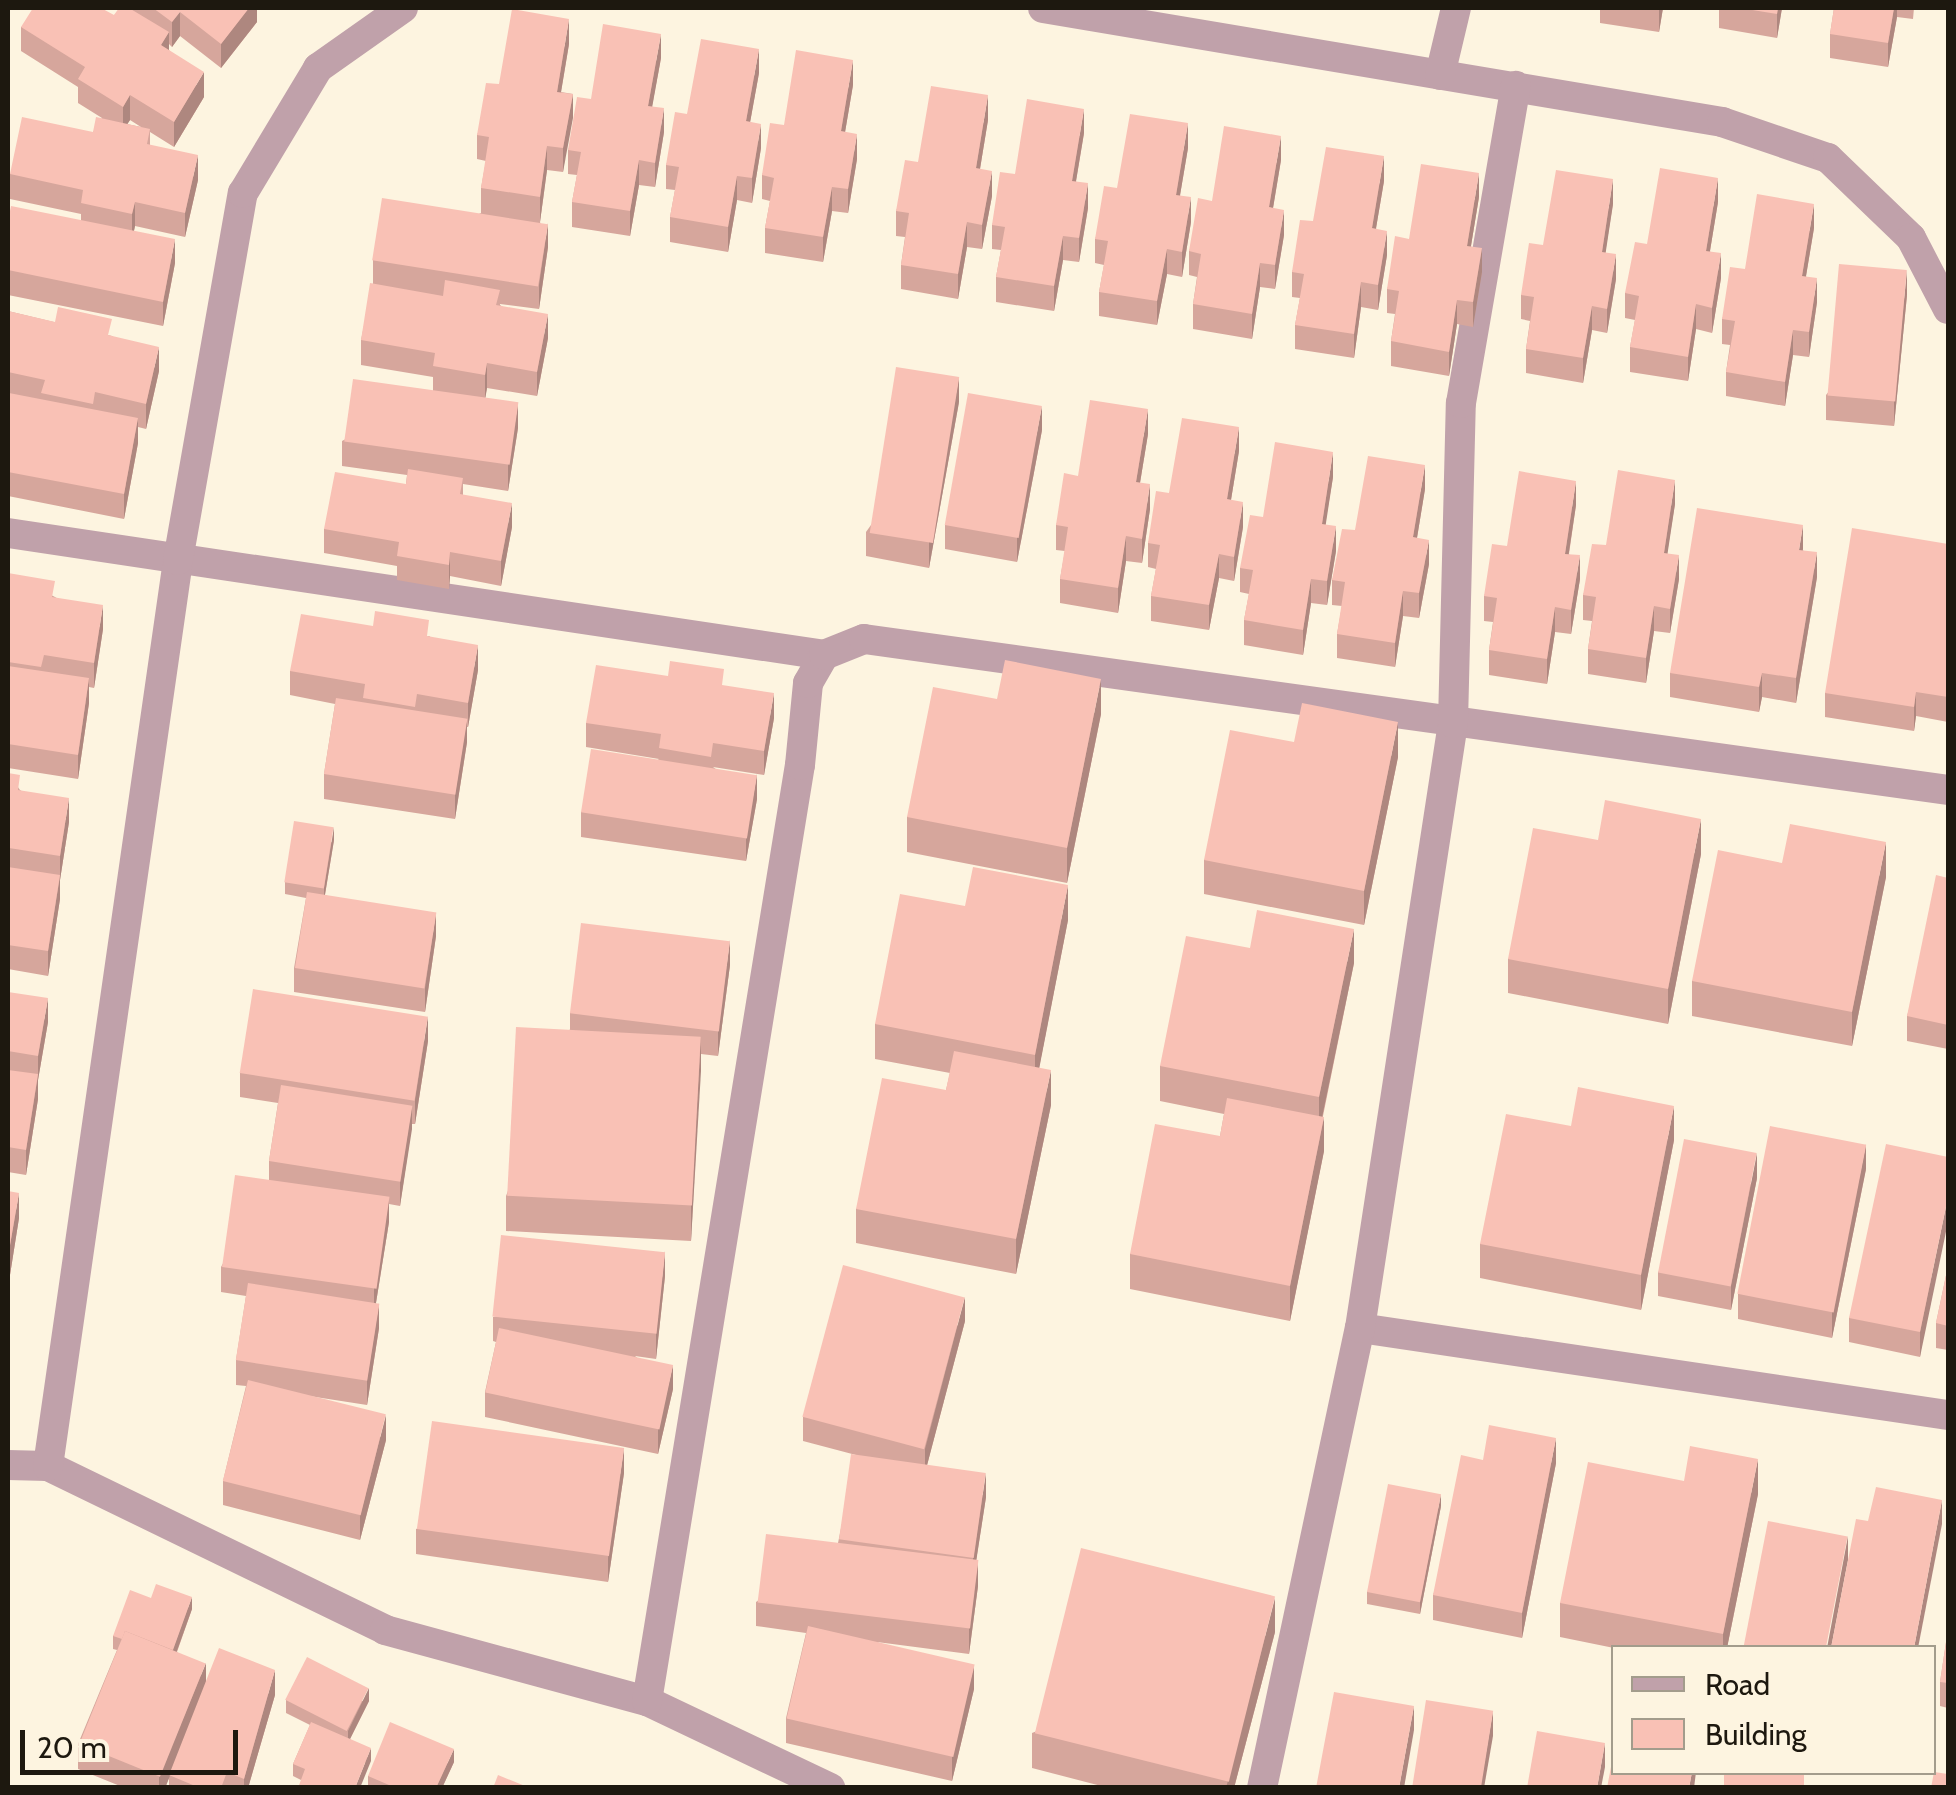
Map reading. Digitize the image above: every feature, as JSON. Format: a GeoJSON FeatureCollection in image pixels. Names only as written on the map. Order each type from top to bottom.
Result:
{"type":"FeatureCollection","features":[{"type":"Feature","properties":{"kind":"street"},"geometry":{"type":"LineString","coordinates":[[48,1466],[178,560],[242,193],[318,68],[403,8]]}},
{"type":"Feature","properties":{"kind":"street"},"geometry":{"type":"LineString","coordinates":[[1043,8],[1722,122],[1828,158],[1911,238],[1948,309]]}},
{"type":"Feature","properties":{"kind":"street"},"geometry":{"type":"LineString","coordinates":[[1440,76],[1456,8]]}},
{"type":"Feature","properties":{"kind":"street"},"geometry":{"type":"LineString","coordinates":[[1262,1788],[1360,1328],[1453,723],[1461,403],[1516,86]]}},
{"type":"Feature","properties":{"kind":"street"},"geometry":{"type":"LineString","coordinates":[[8,533],[824,655],[864,639],[1948,790]]}},
{"type":"Feature","properties":{"kind":"street"},"geometry":{"type":"LineString","coordinates":[[646,1701],[800,765],[808,683],[824,655]]}},
{"type":"Feature","properties":{"kind":"street"},"geometry":{"type":"LineString","coordinates":[[1360,1328],[1948,1415]]}},
{"type":"Feature","properties":{"kind":"street"},"geometry":{"type":"LineString","coordinates":[[8,1465],[48,1466],[385,1630],[646,1701],[830,1788]]}},
{"type":"Feature","properties":{"kind":"building"},"geometry":{"type":"Polygon","coordinates":[[[33,8],[101,8],[114,15],[119,8],[129,8],[169,32],[161,45],[204,72],[174,122],[130,95],[123,107],[78,79],[85,67],[21,27],[33,8]]]}},
{"type":"Feature","properties":{"kind":"building"},"geometry":{"type":"Polygon","coordinates":[[[153,8],[249,8],[221,44],[180,12],[172,22],[153,8]]]}},
{"type":"Feature","properties":{"kind":"building"},"geometry":{"type":"Polygon","coordinates":[[[1740,8],[1778,8],[1777,14],[1740,8]]]}},
{"type":"Feature","properties":{"kind":"building"},"geometry":{"type":"Polygon","coordinates":[[[1834,8],[1894,8],[1888,43],[1830,34],[1834,8]]]}},
{"type":"Feature","properties":{"kind":"building"},"geometry":{"type":"Polygon","coordinates":[[[512,9],[569,19],[557,92],[573,94],[563,148],[547,146],[540,197],[481,188],[489,137],[477,135],[486,83],[499,84],[512,9]]]}},
{"type":"Feature","properties":{"kind":"building"},"geometry":{"type":"Polygon","coordinates":[[[603,24],[661,34],[648,106],[664,108],[655,163],[639,160],[630,211],[572,202],[581,152],[568,150],[577,97],[591,99],[603,24]]]}},
{"type":"Feature","properties":{"kind":"building"},"geometry":{"type":"Polygon","coordinates":[[[701,39],[759,49],[746,121],[761,124],[752,178],[737,176],[728,227],[670,217],[679,167],[666,165],[675,112],[687,114],[701,39]]]}},
{"type":"Feature","properties":{"kind":"building"},"geometry":{"type":"Polygon","coordinates":[[[796,50],[853,60],[841,131],[857,134],[848,189],[832,187],[823,237],[765,228],[774,178],[762,175],[770,123],[784,125],[796,50]]]}},
{"type":"Feature","properties":{"kind":"building"},"geometry":{"type":"Polygon","coordinates":[[[931,86],[988,95],[976,168],[992,171],[982,225],[967,222],[958,274],[901,265],[909,213],[896,211],[905,160],[918,162],[931,86]]]}},
{"type":"Feature","properties":{"kind":"building"},"geometry":{"type":"Polygon","coordinates":[[[1027,99],[1084,109],[1072,181],[1088,183],[1079,238],[1063,236],[1054,286],[996,277],[1005,227],[992,225],[1000,172],[1015,174],[1027,99]]]}},
{"type":"Feature","properties":{"kind":"building"},"geometry":{"type":"Polygon","coordinates":[[[1130,114],[1188,123],[1176,195],[1191,197],[1182,252],[1167,249],[1157,301],[1099,292],[1108,241],[1095,239],[1104,186],[1117,188],[1130,114]]]}},
{"type":"Feature","properties":{"kind":"building"},"geometry":{"type":"Polygon","coordinates":[[[22,117],[93,132],[96,117],[150,129],[147,144],[198,155],[185,213],[135,202],[132,214],[81,203],[83,190],[10,174],[22,117]]]}},
{"type":"Feature","properties":{"kind":"building"},"geometry":{"type":"Polygon","coordinates":[[[1224,126],[1281,136],[1269,207],[1284,210],[1275,265],[1260,263],[1252,314],[1193,304],[1201,254],[1189,251],[1198,198],[1212,201],[1224,126]]]}},
{"type":"Feature","properties":{"kind":"building"},"geometry":{"type":"Polygon","coordinates":[[[1326,147],[1384,156],[1372,228],[1387,231],[1378,285],[1361,282],[1354,334],[1295,325],[1304,274],[1292,272],[1300,220],[1313,221],[1326,147]]]}},
{"type":"Feature","properties":{"kind":"building"},"geometry":{"type":"Polygon","coordinates":[[[1421,164],[1479,173],[1467,246],[1482,248],[1473,302],[1457,300],[1449,352],[1391,341],[1399,291],[1387,289],[1395,236],[1409,239],[1421,164]]]}},
{"type":"Feature","properties":{"kind":"building"},"geometry":{"type":"Polygon","coordinates":[[[1660,168],[1718,178],[1706,251],[1721,253],[1712,308],[1696,304],[1688,357],[1630,347],[1639,296],[1625,293],[1635,242],[1647,244],[1660,168]]]}},
{"type":"Feature","properties":{"kind":"building"},"geometry":{"type":"Polygon","coordinates":[[[1556,170],[1613,179],[1602,252],[1616,254],[1607,309],[1592,306],[1583,358],[1526,349],[1534,297],[1521,295],[1529,243],[1543,245],[1556,170]]]}},
{"type":"Feature","properties":{"kind":"building"},"geometry":{"type":"Polygon","coordinates":[[[1757,194],[1814,204],[1802,276],[1817,278],[1809,332],[1793,330],[1785,382],[1726,372],[1735,321],[1722,319],[1730,267],[1745,269],[1757,194]]]}},
{"type":"Feature","properties":{"kind":"building"},"geometry":{"type":"Polygon","coordinates":[[[382,198],[548,224],[538,287],[372,260],[382,198]]]}},
{"type":"Feature","properties":{"kind":"building"},"geometry":{"type":"Polygon","coordinates":[[[11,206],[175,239],[163,302],[8,270],[11,206]]]}},
{"type":"Feature","properties":{"kind":"building"},"geometry":{"type":"Polygon","coordinates":[[[1839,264],[1907,270],[1895,401],[1827,395],[1839,264]]]}},
{"type":"Feature","properties":{"kind":"building"},"geometry":{"type":"Polygon","coordinates":[[[445,280],[500,290],[496,305],[548,314],[537,372],[487,363],[485,375],[433,366],[435,353],[361,340],[370,283],[443,296],[445,280]]]}},
{"type":"Feature","properties":{"kind":"building"},"geometry":{"type":"Polygon","coordinates":[[[58,307],[112,319],[108,335],[159,347],[146,404],[95,392],[93,404],[41,393],[45,380],[8,372],[8,311],[55,322],[58,307]]]}},
{"type":"Feature","properties":{"kind":"building"},"geometry":{"type":"Polygon","coordinates":[[[896,367],[959,377],[933,543],[870,533],[896,367]]]}},
{"type":"Feature","properties":{"kind":"building"},"geometry":{"type":"Polygon","coordinates":[[[353,379],[518,402],[510,465],[344,441],[353,379]]]}},
{"type":"Feature","properties":{"kind":"building"},"geometry":{"type":"Polygon","coordinates":[[[9,393],[138,418],[124,494],[8,472],[9,393]]]}},
{"type":"Feature","properties":{"kind":"building"},"geometry":{"type":"Polygon","coordinates":[[[968,393],[1042,406],[1019,538],[945,525],[968,393]]]}},
{"type":"Feature","properties":{"kind":"building"},"geometry":{"type":"Polygon","coordinates":[[[1090,400],[1148,409],[1136,482],[1150,484],[1142,539],[1126,536],[1118,588],[1060,579],[1068,527],[1056,525],[1064,473],[1078,476],[1090,400]]]}},
{"type":"Feature","properties":{"kind":"building"},"geometry":{"type":"Polygon","coordinates":[[[1182,418],[1239,427],[1227,499],[1243,502],[1234,557],[1219,554],[1209,605],[1151,596],[1160,545],[1148,543],[1156,491],[1169,493],[1182,418]]]}},
{"type":"Feature","properties":{"kind":"building"},"geometry":{"type":"Polygon","coordinates":[[[1275,442],[1333,452],[1322,524],[1336,526],[1327,581],[1311,579],[1303,630],[1244,620],[1253,570],[1240,568],[1250,515],[1263,517],[1275,442]]]}},
{"type":"Feature","properties":{"kind":"building"},"geometry":{"type":"Polygon","coordinates":[[[1368,456],[1425,465],[1413,537],[1429,540],[1419,593],[1403,591],[1395,643],[1337,634],[1345,582],[1332,580],[1342,529],[1355,530],[1368,456]]]}},
{"type":"Feature","properties":{"kind":"building"},"geometry":{"type":"Polygon","coordinates":[[[408,469],[463,478],[460,494],[512,503],[501,561],[450,552],[449,565],[397,556],[399,542],[324,529],[335,472],[406,484],[408,469]]]}},
{"type":"Feature","properties":{"kind":"building"},"geometry":{"type":"Polygon","coordinates":[[[1618,470],[1675,480],[1664,553],[1679,555],[1670,609],[1654,606],[1646,658],[1588,649],[1596,597],[1583,595],[1592,544],[1606,545],[1618,470]]]}},
{"type":"Feature","properties":{"kind":"building"},"geometry":{"type":"Polygon","coordinates":[[[1519,471],[1576,481],[1565,554],[1580,555],[1571,610],[1555,607],[1547,659],[1489,650],[1497,598],[1484,596],[1492,544],[1507,546],[1519,471]]]}},
{"type":"Feature","properties":{"kind":"building"},"geometry":{"type":"Polygon","coordinates":[[[1697,508],[1803,525],[1799,550],[1817,552],[1796,678],[1762,673],[1759,687],[1670,673],[1697,508]]]}},
{"type":"Feature","properties":{"kind":"building"},"geometry":{"type":"Polygon","coordinates":[[[1852,528],[1948,544],[1948,697],[1916,692],[1914,707],[1825,693],[1852,528]]]}},
{"type":"Feature","properties":{"kind":"building"},"geometry":{"type":"Polygon","coordinates":[[[8,573],[55,581],[52,597],[103,605],[94,663],[44,655],[41,667],[8,662],[8,573]]]}},
{"type":"Feature","properties":{"kind":"building"},"geometry":{"type":"Polygon","coordinates":[[[375,611],[429,620],[427,636],[478,645],[468,703],[417,694],[415,707],[363,698],[365,684],[290,671],[301,614],[373,626],[375,611]]]}},
{"type":"Feature","properties":{"kind":"building"},"geometry":{"type":"Polygon","coordinates":[[[1005,660],[1101,679],[1067,848],[907,817],[933,687],[997,699],[1005,660]]]}},
{"type":"Feature","properties":{"kind":"building"},"geometry":{"type":"Polygon","coordinates":[[[670,661],[724,669],[722,685],[774,693],[764,751],[713,743],[711,757],[659,748],[661,734],[586,723],[596,665],[668,676],[670,661]]]}},
{"type":"Feature","properties":{"kind":"building"},"geometry":{"type":"Polygon","coordinates":[[[8,666],[89,678],[78,755],[8,744],[8,666]]]}},
{"type":"Feature","properties":{"kind":"building"},"geometry":{"type":"Polygon","coordinates":[[[336,698],[467,719],[455,795],[324,774],[336,698]]]}},
{"type":"Feature","properties":{"kind":"building"},"geometry":{"type":"Polygon","coordinates":[[[1302,703],[1398,722],[1364,891],[1204,860],[1230,730],[1294,742],[1302,703]]]}},
{"type":"Feature","properties":{"kind":"building"},"geometry":{"type":"Polygon","coordinates":[[[591,749],[757,775],[747,838],[581,812],[591,749]]]}},
{"type":"Feature","properties":{"kind":"building"},"geometry":{"type":"Polygon","coordinates":[[[8,773],[20,775],[18,790],[69,798],[60,856],[9,848],[8,861],[8,773]]]}},
{"type":"Feature","properties":{"kind":"building"},"geometry":{"type":"Polygon","coordinates":[[[1605,800],[1701,819],[1668,989],[1508,959],[1533,828],[1598,840],[1605,800]]]}},
{"type":"Feature","properties":{"kind":"building"},"geometry":{"type":"Polygon","coordinates":[[[294,821],[334,827],[324,888],[284,882],[294,821]]]}},
{"type":"Feature","properties":{"kind":"building"},"geometry":{"type":"Polygon","coordinates":[[[1790,824],[1886,842],[1852,1012],[1692,981],[1718,850],[1782,863],[1790,824]]]}},
{"type":"Feature","properties":{"kind":"building"},"geometry":{"type":"Polygon","coordinates":[[[8,867],[60,875],[48,951],[8,945],[8,867]]]}},
{"type":"Feature","properties":{"kind":"building"},"geometry":{"type":"Polygon","coordinates":[[[973,867],[1068,885],[1035,1055],[875,1024],[900,894],[965,906],[973,867]]]}},
{"type":"Feature","properties":{"kind":"building"},"geometry":{"type":"Polygon","coordinates":[[[1936,875],[1948,878],[1948,1025],[1907,1016],[1936,875]]]}},
{"type":"Feature","properties":{"kind":"building"},"geometry":{"type":"Polygon","coordinates":[[[307,892],[436,912],[424,989],[295,968],[307,892]]]}},
{"type":"Feature","properties":{"kind":"building"},"geometry":{"type":"Polygon","coordinates":[[[1257,910],[1354,929],[1319,1097],[1160,1066],[1186,936],[1250,948],[1257,910]]]}},
{"type":"Feature","properties":{"kind":"building"},"geometry":{"type":"Polygon","coordinates":[[[581,923],[730,941],[719,1032],[570,1013],[581,923]]]}},
{"type":"Feature","properties":{"kind":"building"},"geometry":{"type":"Polygon","coordinates":[[[253,989],[428,1017],[415,1101],[240,1073],[253,989]]]}},
{"type":"Feature","properties":{"kind":"building"},"geometry":{"type":"Polygon","coordinates":[[[8,992],[48,998],[38,1056],[8,1051],[8,992]]]}},
{"type":"Feature","properties":{"kind":"building"},"geometry":{"type":"Polygon","coordinates":[[[516,1027],[701,1037],[692,1205],[507,1196],[516,1027]]]}},
{"type":"Feature","properties":{"kind":"building"},"geometry":{"type":"Polygon","coordinates":[[[954,1051],[1051,1070],[1016,1239],[856,1209],[882,1078],[946,1090],[954,1051]]]}},
{"type":"Feature","properties":{"kind":"building"},"geometry":{"type":"Polygon","coordinates":[[[8,1070],[38,1074],[26,1150],[8,1147],[8,1070]]]}},
{"type":"Feature","properties":{"kind":"building"},"geometry":{"type":"Polygon","coordinates":[[[281,1085],[412,1106],[400,1182],[269,1161],[281,1085]]]}},
{"type":"Feature","properties":{"kind":"building"},"geometry":{"type":"Polygon","coordinates":[[[1578,1087],[1674,1106],[1641,1275],[1480,1244],[1506,1114],[1571,1126],[1578,1087]]]}},
{"type":"Feature","properties":{"kind":"building"},"geometry":{"type":"Polygon","coordinates":[[[1227,1098],[1324,1117],[1290,1286],[1130,1254],[1155,1124],[1220,1136],[1227,1098]]]}},
{"type":"Feature","properties":{"kind":"building"},"geometry":{"type":"Polygon","coordinates":[[[1770,1126],[1866,1145],[1834,1313],[1737,1294],[1770,1126]]]}},
{"type":"Feature","properties":{"kind":"building"},"geometry":{"type":"Polygon","coordinates":[[[1684,1139],[1757,1153],[1731,1287],[1658,1273],[1684,1139]]]}},
{"type":"Feature","properties":{"kind":"building"},"geometry":{"type":"Polygon","coordinates":[[[1886,1144],[1948,1157],[1948,1197],[1920,1332],[1849,1318],[1886,1144]]]}},
{"type":"Feature","properties":{"kind":"building"},"geometry":{"type":"Polygon","coordinates":[[[235,1175],[389,1197],[377,1289],[222,1267],[235,1175]]]}},
{"type":"Feature","properties":{"kind":"building"},"geometry":{"type":"Polygon","coordinates":[[[8,1191],[19,1193],[9,1251],[8,1251],[8,1191]]]}},
{"type":"Feature","properties":{"kind":"building"},"geometry":{"type":"Polygon","coordinates":[[[501,1235],[665,1252],[657,1334],[492,1317],[501,1235]]]}},
{"type":"Feature","properties":{"kind":"building"},"geometry":{"type":"Polygon","coordinates":[[[843,1265],[965,1298],[924,1449],[802,1417],[843,1265]]]}},
{"type":"Feature","properties":{"kind":"building"},"geometry":{"type":"Polygon","coordinates":[[[1948,1266],[1948,1326],[1936,1323],[1948,1266]]]}},
{"type":"Feature","properties":{"kind":"building"},"geometry":{"type":"Polygon","coordinates":[[[248,1283],[379,1304],[367,1381],[236,1360],[248,1283]]]}},
{"type":"Feature","properties":{"kind":"building"},"geometry":{"type":"Polygon","coordinates":[[[499,1328],[673,1365],[659,1430],[485,1393],[499,1328]]]}},
{"type":"Feature","properties":{"kind":"building"},"geometry":{"type":"Polygon","coordinates":[[[248,1380],[386,1414],[361,1515],[223,1481],[248,1380]]]}},
{"type":"Feature","properties":{"kind":"building"},"geometry":{"type":"Polygon","coordinates":[[[432,1421],[624,1448],[609,1556],[417,1529],[432,1421]]]}},
{"type":"Feature","properties":{"kind":"building"},"geometry":{"type":"Polygon","coordinates":[[[1489,1425],[1556,1438],[1522,1613],[1433,1595],[1461,1455],[1483,1460],[1489,1425]]]}},
{"type":"Feature","properties":{"kind":"building"},"geometry":{"type":"Polygon","coordinates":[[[1690,1446],[1758,1459],[1723,1634],[1560,1603],[1588,1462],[1684,1481],[1690,1446]]]}},
{"type":"Feature","properties":{"kind":"building"},"geometry":{"type":"Polygon","coordinates":[[[851,1454],[986,1473],[974,1558],[839,1539],[851,1454]]]}},
{"type":"Feature","properties":{"kind":"building"},"geometry":{"type":"Polygon","coordinates":[[[1388,1484],[1441,1494],[1420,1602],[1367,1592],[1388,1484]]]}},
{"type":"Feature","properties":{"kind":"building"},"geometry":{"type":"Polygon","coordinates":[[[1876,1487],[1942,1500],[1915,1645],[1832,1645],[1856,1519],[1868,1521],[1876,1487]]]}},
{"type":"Feature","properties":{"kind":"building"},"geometry":{"type":"Polygon","coordinates":[[[1768,1521],[1848,1536],[1826,1645],[1744,1645],[1768,1521]]]}},
{"type":"Feature","properties":{"kind":"building"},"geometry":{"type":"Polygon","coordinates":[[[766,1534],[978,1560],[970,1629],[758,1602],[766,1534]]]}},
{"type":"Feature","properties":{"kind":"building"},"geometry":{"type":"Polygon","coordinates":[[[1081,1548],[1275,1596],[1229,1782],[1035,1733],[1081,1548]]]}},
{"type":"Feature","properties":{"kind":"building"},"geometry":{"type":"Polygon","coordinates":[[[156,1584],[192,1597],[173,1650],[125,1631],[122,1639],[113,1636],[130,1590],[151,1598],[156,1584]]]}},
{"type":"Feature","properties":{"kind":"building"},"geometry":{"type":"Polygon","coordinates":[[[808,1626],[975,1664],[953,1757],[787,1719],[808,1626]]]}},
{"type":"Feature","properties":{"kind":"building"},"geometry":{"type":"Polygon","coordinates":[[[1948,1629],[1948,1683],[1940,1682],[1948,1629]]]}},
{"type":"Feature","properties":{"kind":"building"},"geometry":{"type":"Polygon","coordinates":[[[125,1631],[206,1664],[160,1777],[79,1744],[125,1631]]]}},
{"type":"Feature","properties":{"kind":"building"},"geometry":{"type":"Polygon","coordinates":[[[219,1648],[275,1670],[244,1779],[227,1772],[221,1788],[200,1788],[169,1775],[219,1648]]]}},
{"type":"Feature","properties":{"kind":"building"},"geometry":{"type":"Polygon","coordinates":[[[307,1657],[368,1688],[347,1731],[285,1700],[307,1657]]]}},
{"type":"Feature","properties":{"kind":"building"},"geometry":{"type":"Polygon","coordinates":[[[1334,1692],[1414,1706],[1399,1788],[1316,1788],[1334,1692]]]}},
{"type":"Feature","properties":{"kind":"building"},"geometry":{"type":"Polygon","coordinates":[[[1426,1700],[1493,1711],[1481,1788],[1412,1788],[1426,1700]]]}},
{"type":"Feature","properties":{"kind":"building"},"geometry":{"type":"Polygon","coordinates":[[[311,1722],[371,1748],[355,1788],[298,1788],[305,1769],[293,1764],[311,1722]]]}},
{"type":"Feature","properties":{"kind":"building"},"geometry":{"type":"Polygon","coordinates":[[[390,1722],[454,1749],[436,1788],[396,1788],[368,1776],[390,1722]]]}},
{"type":"Feature","properties":{"kind":"building"},"geometry":{"type":"Polygon","coordinates":[[[1537,1731],[1605,1743],[1597,1788],[1527,1788],[1537,1731]]]}},
{"type":"Feature","properties":{"kind":"building"},"geometry":{"type":"Polygon","coordinates":[[[1611,1767],[1611,1775],[1691,1775],[1689,1788],[1607,1788],[1611,1767]]]}},
{"type":"Feature","properties":{"kind":"building"},"geometry":{"type":"Polygon","coordinates":[[[1936,1772],[1948,1774],[1948,1788],[1931,1788],[1936,1772]]]}},
{"type":"Feature","properties":{"kind":"building"},"geometry":{"type":"Polygon","coordinates":[[[498,1775],[530,1788],[493,1788],[498,1775]]]}},
{"type":"Feature","properties":{"kind":"building"},"geometry":{"type":"Polygon","coordinates":[[[1724,1775],[1804,1775],[1804,1788],[1724,1788],[1724,1775]]]}}]}
